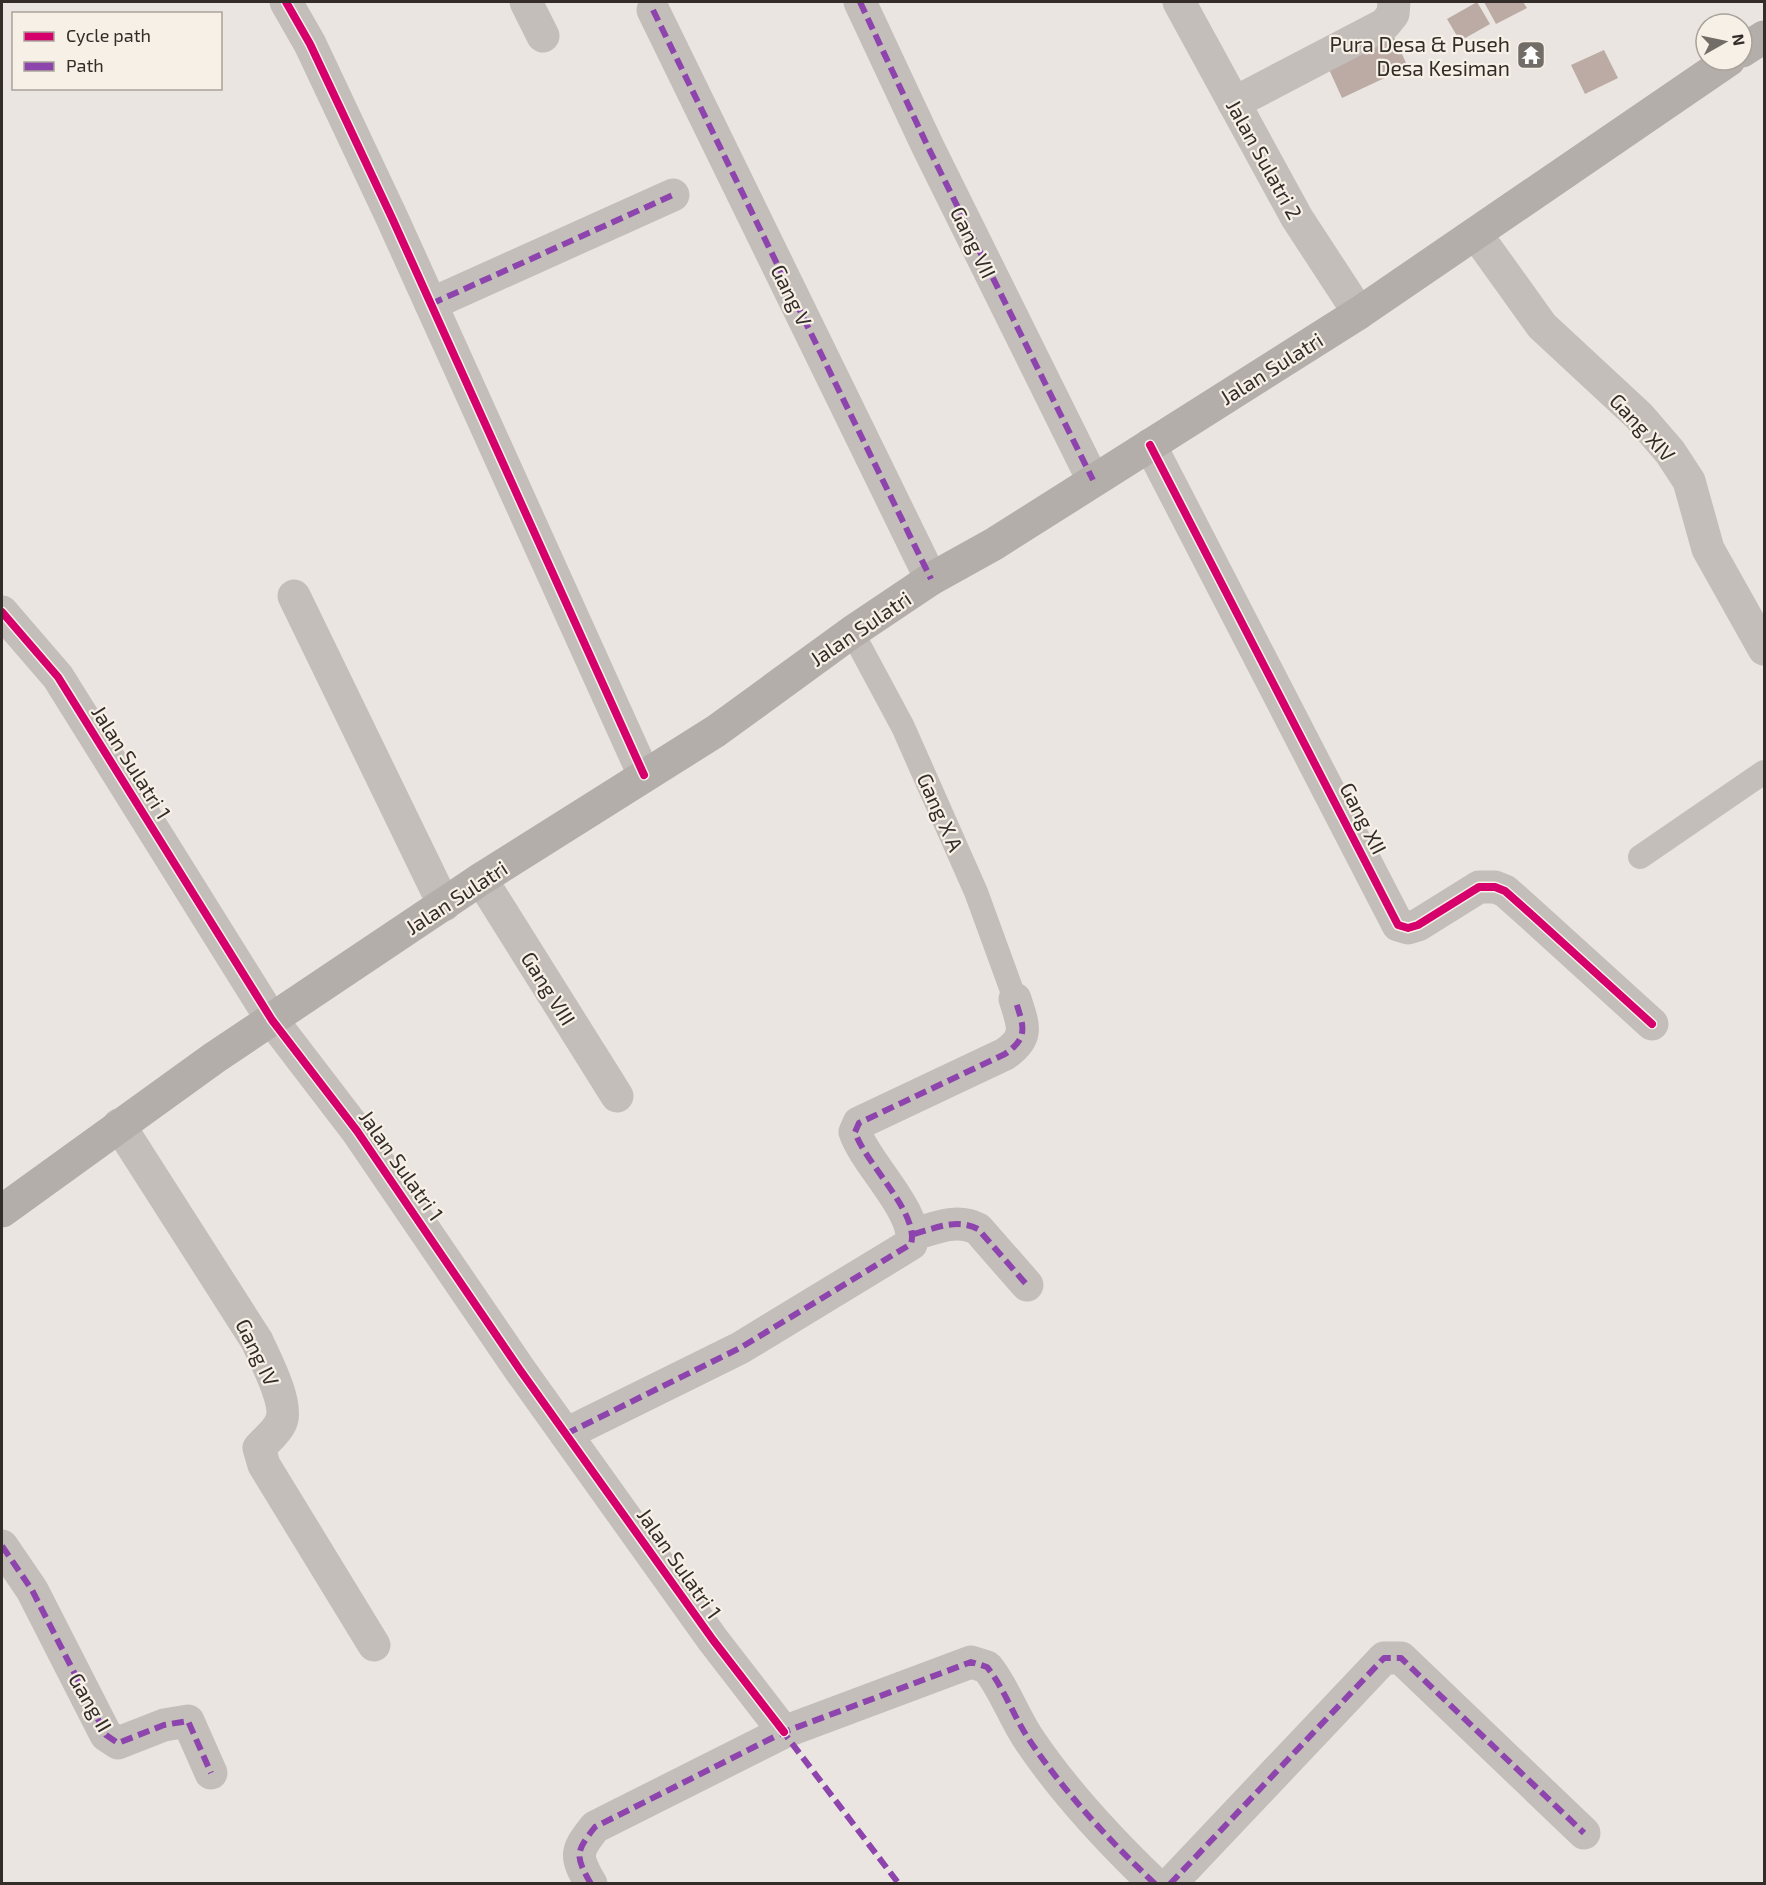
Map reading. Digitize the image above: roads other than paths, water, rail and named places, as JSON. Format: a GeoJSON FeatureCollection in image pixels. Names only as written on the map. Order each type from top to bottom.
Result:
{"type":"FeatureCollection","features":[{"type":"Feature","properties":{"kind":"main road","name":"Jalan Sulatri"},"geometry":{"type":"LineString","coordinates":[[2,1211],[119,1125],[272,1020],[481,879],[716,731],[852,632],[931,579],[994,544],[1359,313],[1712,72]]}},
{"type":"Feature","properties":{"kind":"street"},"geometry":{"type":"LineString","coordinates":[[286,2],[320,66],[431,304],[644,775]]}},
{"type":"Feature","properties":{"kind":"street"},"geometry":{"type":"LineString","coordinates":[[526,2],[543,36]]}},
{"type":"Feature","properties":{"kind":"street","name":"Gang VII"},"geometry":{"type":"LineString","coordinates":[[860,2],[928,147],[1093,480]]}},
{"type":"Feature","properties":{"kind":"street","name":"Jalan Sulatri 2"},"geometry":{"type":"LineString","coordinates":[[1179,2],[1297,218],[1359,313]]}},
{"type":"Feature","properties":{"kind":"street"},"geometry":{"type":"LineString","coordinates":[[1234,104],[1385,24],[1393,14],[1394,2]]}},
{"type":"Feature","properties":{"kind":"street","name":"Gang V"},"geometry":{"type":"LineString","coordinates":[[653,10],[931,579]]}},
{"type":"Feature","properties":{"kind":"street"},"geometry":{"type":"LineString","coordinates":[[431,304],[673,195]]}},
{"type":"Feature","properties":{"kind":"street","name":"Gang XIV"},"geometry":{"type":"LineString","coordinates":[[1476,234],[1542,326],[1639,416],[1670,452],[1689,481],[1708,549],[1764,649]]}},
{"type":"Feature","properties":{"kind":"street","name":"Gang XII"},"geometry":{"type":"LineString","coordinates":[[1149,445],[1398,925],[1408,928],[1418,925],[1479,887],[1495,887],[1505,891],[1652,1024]]}},
{"type":"Feature","properties":{"kind":"street"},"geometry":{"type":"LineString","coordinates":[[294,596],[444,904]]}},
{"type":"Feature","properties":{"kind":"street","name":"Jalan Sulatri 1"},"geometry":{"type":"LineString","coordinates":[[2,612],[58,677],[272,1020],[357,1131],[566,1434],[713,1640],[784,1732]]}},
{"type":"Feature","properties":{"kind":"street","name":"Gang VIII"},"geometry":{"type":"LineString","coordinates":[[481,879],[617,1096]]}},
{"type":"Feature","properties":{"kind":"street"},"geometry":{"type":"LineString","coordinates":[[566,1434],[740,1348],[910,1244],[914,1234],[908,1217],[860,1148],[855,1132],[859,1123],[1005,1054],[1019,1044],[1023,1036],[1015,999]]}},
{"type":"Feature","properties":{"kind":"street","name":"Gang IV"},"geometry":{"type":"LineString","coordinates":[[119,1125],[257,1341],[272,1373],[283,1414],[280,1424],[259,1448],[264,1465],[374,1645]]}},
{"type":"Feature","properties":{"kind":"street"},"geometry":{"type":"LineString","coordinates":[[914,1234],[956,1223],[978,1229],[1027,1285]]}},
{"type":"Feature","properties":{"kind":"street","name":"Gang II"},"geometry":{"type":"LineString","coordinates":[[2,1546],[32,1590],[106,1735],[118,1743],[164,1725],[188,1721],[211,1773]]}},
{"type":"Feature","properties":{"kind":"street"},"geometry":{"type":"LineString","coordinates":[[1170,1884],[1384,1658],[1401,1658],[1584,1833]]}},
{"type":"Feature","properties":{"kind":"street"},"geometry":{"type":"LineString","coordinates":[[591,1884],[578,1862],[580,1846],[595,1827],[784,1732],[964,1664],[980,1664],[987,1667],[995,1677],[1028,1737],[1059,1781],[1118,1848],[1155,1884]]}},
{"type":"Feature","properties":{"kind":"lane","name":"Gang X A"},"geometry":{"type":"LineString","coordinates":[[852,632],[908,738],[976,892],[1015,999]]}},
{"type":"Feature","properties":{"kind":"lane"},"geometry":{"type":"LineString","coordinates":[[1640,857],[1764,772]]}},
{"type":"Feature","properties":{"kind":"place","name":"Pura Desa & Puseh Desa Kesiman"},"geometry":{"type":"Point","coordinates":[1531,55]}}]}
